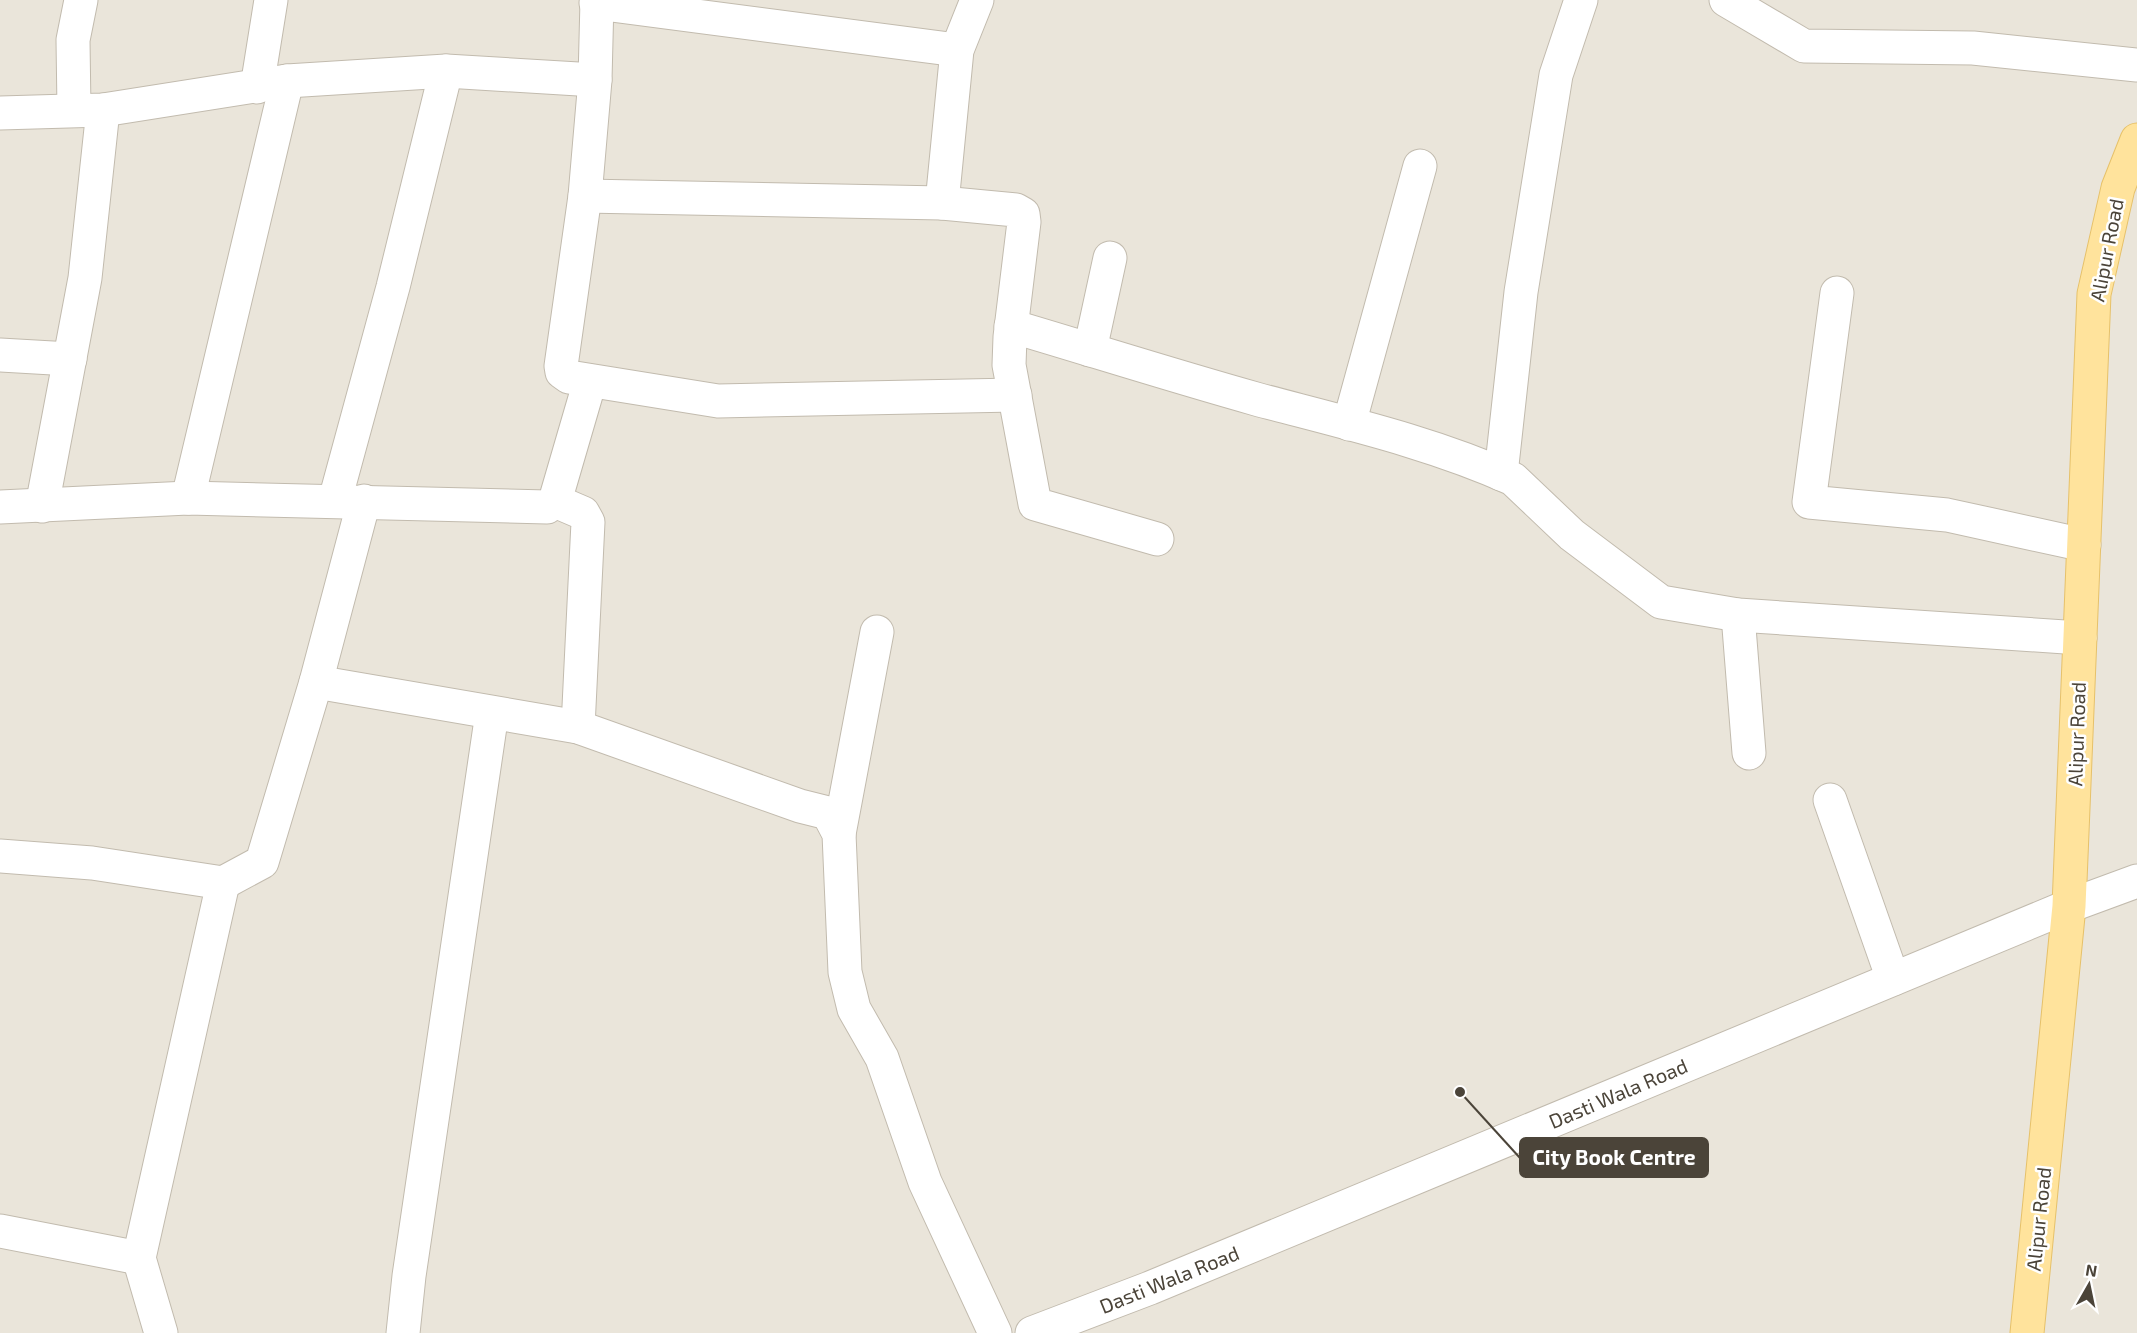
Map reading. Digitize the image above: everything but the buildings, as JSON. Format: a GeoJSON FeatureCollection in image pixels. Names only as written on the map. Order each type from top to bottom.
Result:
{"type":"FeatureCollection","features":[{"type":"Feature","properties":{"kind":"main road","name":"Alipur Road"},"geometry":{"type":"LineString","coordinates":[[2027,1333],[2069,906],[2094,294],[2118,188],[2137,140]]}},
{"type":"Feature","properties":{"kind":"street"},"geometry":{"type":"LineString","coordinates":[[42,506],[70,359],[96,194],[88,110],[73,40],[81,0]]}},
{"type":"Feature","properties":{"kind":"street"},"geometry":{"type":"LineString","coordinates":[[188,498],[272,84],[271,0]]}},
{"type":"Feature","properties":{"kind":"street"},"geometry":{"type":"LineString","coordinates":[[942,203],[957,50],[977,0]]}},
{"type":"Feature","properties":{"kind":"street"},"geometry":{"type":"LineString","coordinates":[[1501,474],[1521,292],[1556,75],[1581,0]]}},
{"type":"Feature","properties":{"kind":"street"},"geometry":{"type":"LineString","coordinates":[[1726,0],[1804,46],[1973,48],[2137,65]]}},
{"type":"Feature","properties":{"kind":"street"},"geometry":{"type":"LineString","coordinates":[[957,50],[597,2],[595,80],[585,196],[562,372],[569,377],[590,381],[718,401],[1015,396]]}},
{"type":"Feature","properties":{"kind":"street"},"geometry":{"type":"LineString","coordinates":[[0,113],[88,110],[272,84],[446,70],[595,80]]}},
{"type":"Feature","properties":{"kind":"street"},"geometry":{"type":"LineString","coordinates":[[0,856],[92,862],[223,883],[262,862],[316,682],[393,286],[446,70]]}},
{"type":"Feature","properties":{"kind":"street"},"geometry":{"type":"LineString","coordinates":[[1349,424],[1419,166]]}},
{"type":"Feature","properties":{"kind":"street"},"geometry":{"type":"LineString","coordinates":[[585,196],[942,203],[1016,210],[1023,214],[1009,364],[1035,504],[1157,539]]}},
{"type":"Feature","properties":{"kind":"street"},"geometry":{"type":"LineString","coordinates":[[1090,350],[1110,258]]}},
{"type":"Feature","properties":{"kind":"street"},"geometry":{"type":"LineString","coordinates":[[1836,293],[1809,502],[1947,515],[2084,545]]}},
{"type":"Feature","properties":{"kind":"street"},"geometry":{"type":"LineString","coordinates":[[1011,326],[1446,451],[1513,479],[1572,535],[1661,602],[1738,615],[2080,639]]}},
{"type":"Feature","properties":{"kind":"street"},"geometry":{"type":"LineString","coordinates":[[0,355],[70,359]]}},
{"type":"Feature","properties":{"kind":"street"},"geometry":{"type":"LineString","coordinates":[[0,507],[188,498],[350,500],[547,507],[555,501],[590,381]]}},
{"type":"Feature","properties":{"kind":"street"},"geometry":{"type":"LineString","coordinates":[[555,501],[583,513],[588,522],[578,727]]}},
{"type":"Feature","properties":{"kind":"street"},"geometry":{"type":"LineString","coordinates":[[1738,615],[1749,753]]}},
{"type":"Feature","properties":{"kind":"street"},"geometry":{"type":"LineString","coordinates":[[877,632],[839,834],[845,972],[854,1009],[882,1058],[926,1182],[995,1333]]}},
{"type":"Feature","properties":{"kind":"street"},"geometry":{"type":"LineString","coordinates":[[316,682],[578,727],[800,806],[828,813],[839,834]]}},
{"type":"Feature","properties":{"kind":"street"},"geometry":{"type":"LineString","coordinates":[[403,1333],[409,1276],[492,713]]}},
{"type":"Feature","properties":{"kind":"street"},"geometry":{"type":"LineString","coordinates":[[1830,800],[1893,979]]}},
{"type":"Feature","properties":{"kind":"street","name":"Dasti Wala Road"},"geometry":{"type":"LineString","coordinates":[[1032,1333],[1150,1288],[2069,906],[2137,881]]}},
{"type":"Feature","properties":{"kind":"street"},"geometry":{"type":"LineString","coordinates":[[161,1333],[139,1258],[223,883]]}},
{"type":"Feature","properties":{"kind":"street"},"geometry":{"type":"LineString","coordinates":[[0,1230],[139,1258]]}},
{"type":"Feature","properties":{"kind":"shaded area"},"geometry":{"type":"Polygon","coordinates":[[[0,0],[2137,0],[2137,1333],[0,1333],[0,0]]]}},
{"type":"Feature","properties":{"kind":"place","name":"City Book Centre"},"geometry":{"type":"Point","coordinates":[1460,1092]}}]}
